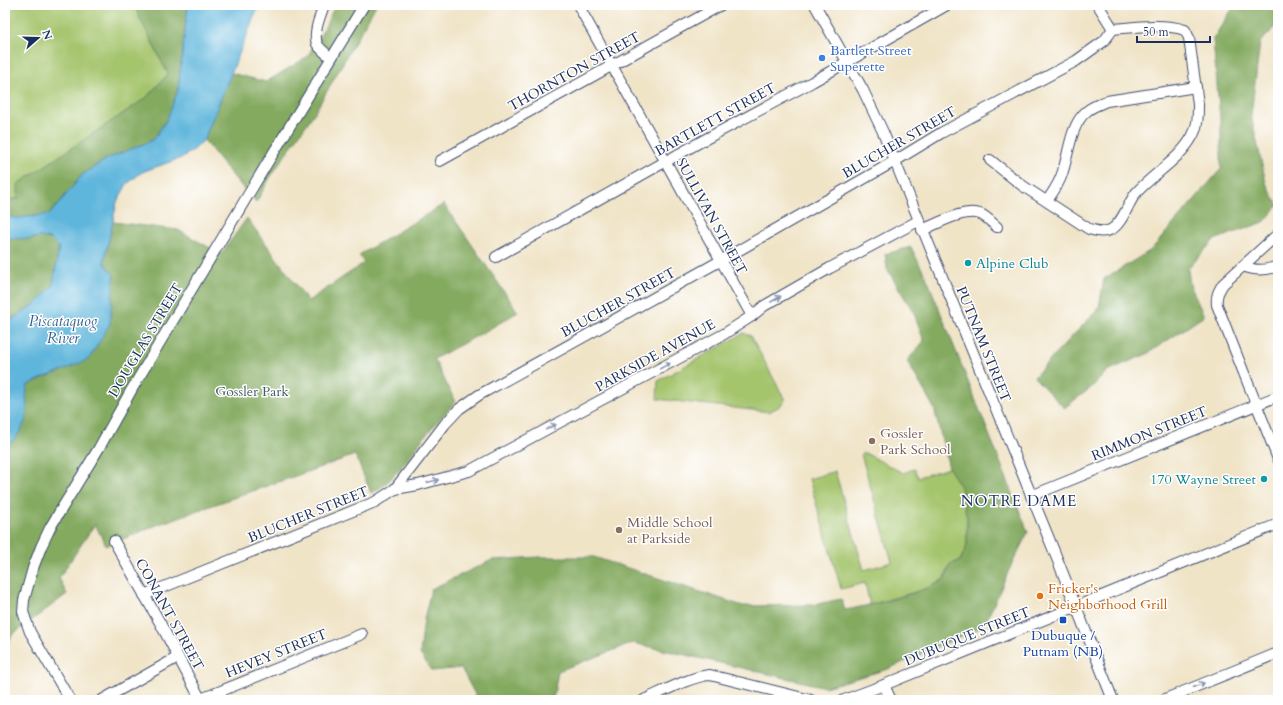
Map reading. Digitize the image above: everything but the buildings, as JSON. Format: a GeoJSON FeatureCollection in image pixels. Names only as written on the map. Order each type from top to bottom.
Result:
{"type":"FeatureCollection","features":[{"type":"Feature","properties":{"kind":"street"},"geometry":{"type":"LineString","coordinates":[[324,5],[316,31],[317,43],[320,48],[331,58]]}},
{"type":"Feature","properties":{"kind":"street","name":"DOUGLAS STREET"},"geometry":{"type":"LineString","coordinates":[[70,700],[30,632],[23,612],[24,600],[33,568],[41,547],[51,526],[99,448],[132,389],[364,5]]}},
{"type":"Feature","properties":{"kind":"street","name":"SULLIVAN STREET"},"geometry":{"type":"LineString","coordinates":[[578,5],[752,316]]}},
{"type":"Feature","properties":{"kind":"street","name":"THORNTON STREET"},"geometry":{"type":"LineString","coordinates":[[440,161],[721,5]]}},
{"type":"Feature","properties":{"kind":"street","name":"PUTNAM STREET"},"geometry":{"type":"LineString","coordinates":[[815,5],[863,90],[883,132],[1113,700]]}},
{"type":"Feature","properties":{"kind":"street","name":"BARTLETT STREET"},"geometry":{"type":"LineString","coordinates":[[496,256],[812,82],[947,5]]}},
{"type":"Feature","properties":{"kind":"street"},"geometry":{"type":"LineString","coordinates":[[990,160],[1023,186],[1070,217],[1089,229],[1100,232],[1110,230],[1118,222],[1136,194],[1186,146],[1192,137],[1198,115],[1196,87],[1188,38],[1185,30],[1178,28],[1143,27],[1113,29],[1098,5]]}},
{"type":"Feature","properties":{"kind":"street","name":"BLUCHER STREET"},"geometry":{"type":"LineString","coordinates":[[144,594],[375,502],[395,489],[445,424],[459,409],[479,395],[721,260],[895,161],[941,133],[1076,61],[1104,41],[1113,29]]}},
{"type":"Feature","properties":{"kind":"street"},"geometry":{"type":"LineString","coordinates":[[1047,201],[1058,184],[1062,174],[1074,130],[1079,119],[1087,111],[1096,105],[1107,101],[1196,87]]}},
{"type":"Feature","properties":{"kind":"street","name":"PARKSIDE AVENUE"},"geometry":{"type":"LineString","coordinates":[[395,489],[470,472],[724,334],[752,316],[764,306],[823,272],[920,226],[970,212],[981,214],[997,228]]}},
{"type":"Feature","properties":{"kind":"street"},"geometry":{"type":"LineString","coordinates":[[1278,234],[1223,284],[1216,298],[1217,305],[1278,459]]}},
{"type":"Feature","properties":{"kind":"street"},"geometry":{"type":"LineString","coordinates":[[1243,266],[1252,270],[1266,270],[1278,266]]}},
{"type":"Feature","properties":{"kind":"street","name":"RIMMON STREET"},"geometry":{"type":"LineString","coordinates":[[1031,496],[1278,396]]}},
{"type":"Feature","properties":{"kind":"street","name":"DUBUQUE STREET"},"geometry":{"type":"LineString","coordinates":[[844,700],[1278,524]]}},
{"type":"Feature","properties":{"kind":"street","name":"CONANT STREET"},"geometry":{"type":"LineString","coordinates":[[114,541],[201,700]]}},
{"type":"Feature","properties":{"kind":"street","name":"HEVEY STREET"},"geometry":{"type":"LineString","coordinates":[[201,700],[362,634]]}},
{"type":"Feature","properties":{"kind":"street"},"geometry":{"type":"LineString","coordinates":[[1163,700],[1278,653]]}},
{"type":"Feature","properties":{"kind":"street"},"geometry":{"type":"LineString","coordinates":[[102,700],[178,657]]}},
{"type":"Feature","properties":{"kind":"street"},"geometry":{"type":"LineString","coordinates":[[644,700],[692,679],[710,675],[811,700]]}},
{"type":"Feature","properties":{"kind":"street"},"geometry":{"type":"LineString","coordinates":[[884,685],[891,700]]}},
{"type":"Feature","properties":{"kind":"green space"},"geometry":{"type":"Polygon","coordinates":[[[5,5],[141,5],[137,12],[168,74],[146,98],[19,184],[18,199],[5,200],[5,5]]]}},
{"type":"Feature","properties":{"kind":"green space"},"geometry":{"type":"Polygon","coordinates":[[[141,5],[188,5],[178,90],[167,119],[153,140],[107,159],[83,174],[50,214],[18,218],[5,216],[5,200],[18,199],[18,184],[146,98],[168,74],[137,12],[141,5]]]}},
{"type":"Feature","properties":{"kind":"green space"},"geometry":{"type":"Polygon","coordinates":[[[335,5],[376,5],[315,112],[273,173],[256,202],[204,140],[231,73],[266,82],[307,57],[325,27],[335,5]]]}},
{"type":"Feature","properties":{"kind":"green space"},"geometry":{"type":"Polygon","coordinates":[[[1239,5],[1278,5],[1278,25],[1260,42],[1251,115],[1266,183],[1278,206],[1264,222],[1214,240],[1188,269],[1190,285],[1204,316],[1147,354],[1107,371],[1092,387],[1064,408],[1034,377],[1099,308],[1104,279],[1151,250],[1221,169],[1221,130],[1213,39],[1232,9],[1239,5]]]}},
{"type":"Feature","properties":{"kind":"green space","name":"Gossler Park"},"geometry":{"type":"Polygon","coordinates":[[[444,204],[518,312],[434,359],[455,401],[396,473],[380,488],[371,493],[355,455],[162,523],[106,546],[95,524],[59,578],[67,594],[12,635],[5,650],[5,448],[13,441],[27,410],[25,395],[28,385],[59,372],[114,276],[104,262],[113,222],[178,230],[221,254],[247,218],[308,301],[364,263],[359,255],[444,204]]]}},
{"type":"Feature","properties":{"kind":"green space"},"geometry":{"type":"Polygon","coordinates":[[[40,237],[51,239],[59,247],[53,285],[38,302],[5,324],[5,238],[29,239],[40,237]]]}},
{"type":"Feature","properties":{"kind":"green space"},"geometry":{"type":"Polygon","coordinates":[[[911,247],[928,281],[1028,532],[984,626],[888,669],[825,687],[633,643],[558,671],[553,700],[478,700],[461,668],[432,671],[420,654],[424,619],[431,589],[492,560],[539,557],[594,557],[743,606],[812,605],[841,599],[845,610],[914,593],[939,583],[945,578],[950,564],[960,561],[967,546],[967,519],[961,487],[949,468],[934,408],[907,361],[924,341],[914,313],[887,269],[885,254],[911,247]]]}},
{"type":"Feature","properties":{"kind":"green space"},"geometry":{"type":"Polygon","coordinates":[[[744,333],[751,336],[785,400],[780,406],[769,412],[657,399],[658,381],[744,333]]]}},
{"type":"Feature","properties":{"kind":"green space"},"geometry":{"type":"Polygon","coordinates":[[[865,453],[903,473],[914,469],[918,477],[949,468],[961,487],[967,519],[967,546],[960,561],[950,564],[944,579],[929,588],[870,605],[865,583],[841,589],[809,479],[835,471],[864,570],[892,562],[861,454],[865,453]]]}},
{"type":"Feature","properties":{"kind":"water","name":"Piscataquog River"},"geometry":{"type":"Polygon","coordinates":[[[188,5],[259,5],[204,140],[195,149],[181,158],[142,172],[127,184],[117,202],[104,262],[114,276],[110,324],[89,359],[28,385],[25,422],[17,436],[5,448],[5,324],[38,302],[53,285],[59,247],[51,239],[40,237],[29,239],[5,238],[5,216],[18,218],[50,214],[83,174],[107,159],[153,140],[167,119],[178,90],[188,5]]]}},
{"type":"Feature","properties":{"kind":"place","name":"Bartlett Street Superette"},"geometry":{"type":"Point","coordinates":[822,58]}},
{"type":"Feature","properties":{"kind":"place","name":"Alpine Club"},"geometry":{"type":"Point","coordinates":[968,263]}},
{"type":"Feature","properties":{"kind":"place","name":"Gossler Park School"},"geometry":{"type":"Point","coordinates":[872,441]}},
{"type":"Feature","properties":{"kind":"place","name":"170 Wayne Street"},"geometry":{"type":"Point","coordinates":[1264,479]}},
{"type":"Feature","properties":{"kind":"place","name":"Middle School at Parkside"},"geometry":{"type":"Point","coordinates":[619,530]}},
{"type":"Feature","properties":{"kind":"place","name":"Fricker's Neighborhood Grill"},"geometry":{"type":"Point","coordinates":[1040,596]}},
{"type":"Feature","properties":{"kind":"place","name":"Dubuque / Putnam (NB)"},"geometry":{"type":"Point","coordinates":[1063,620]}},
{"type":"Feature","properties":{"kind":"district","name":"NOTRE DAME"},"geometry":{"type":"Point","coordinates":[1019,501]}}]}
